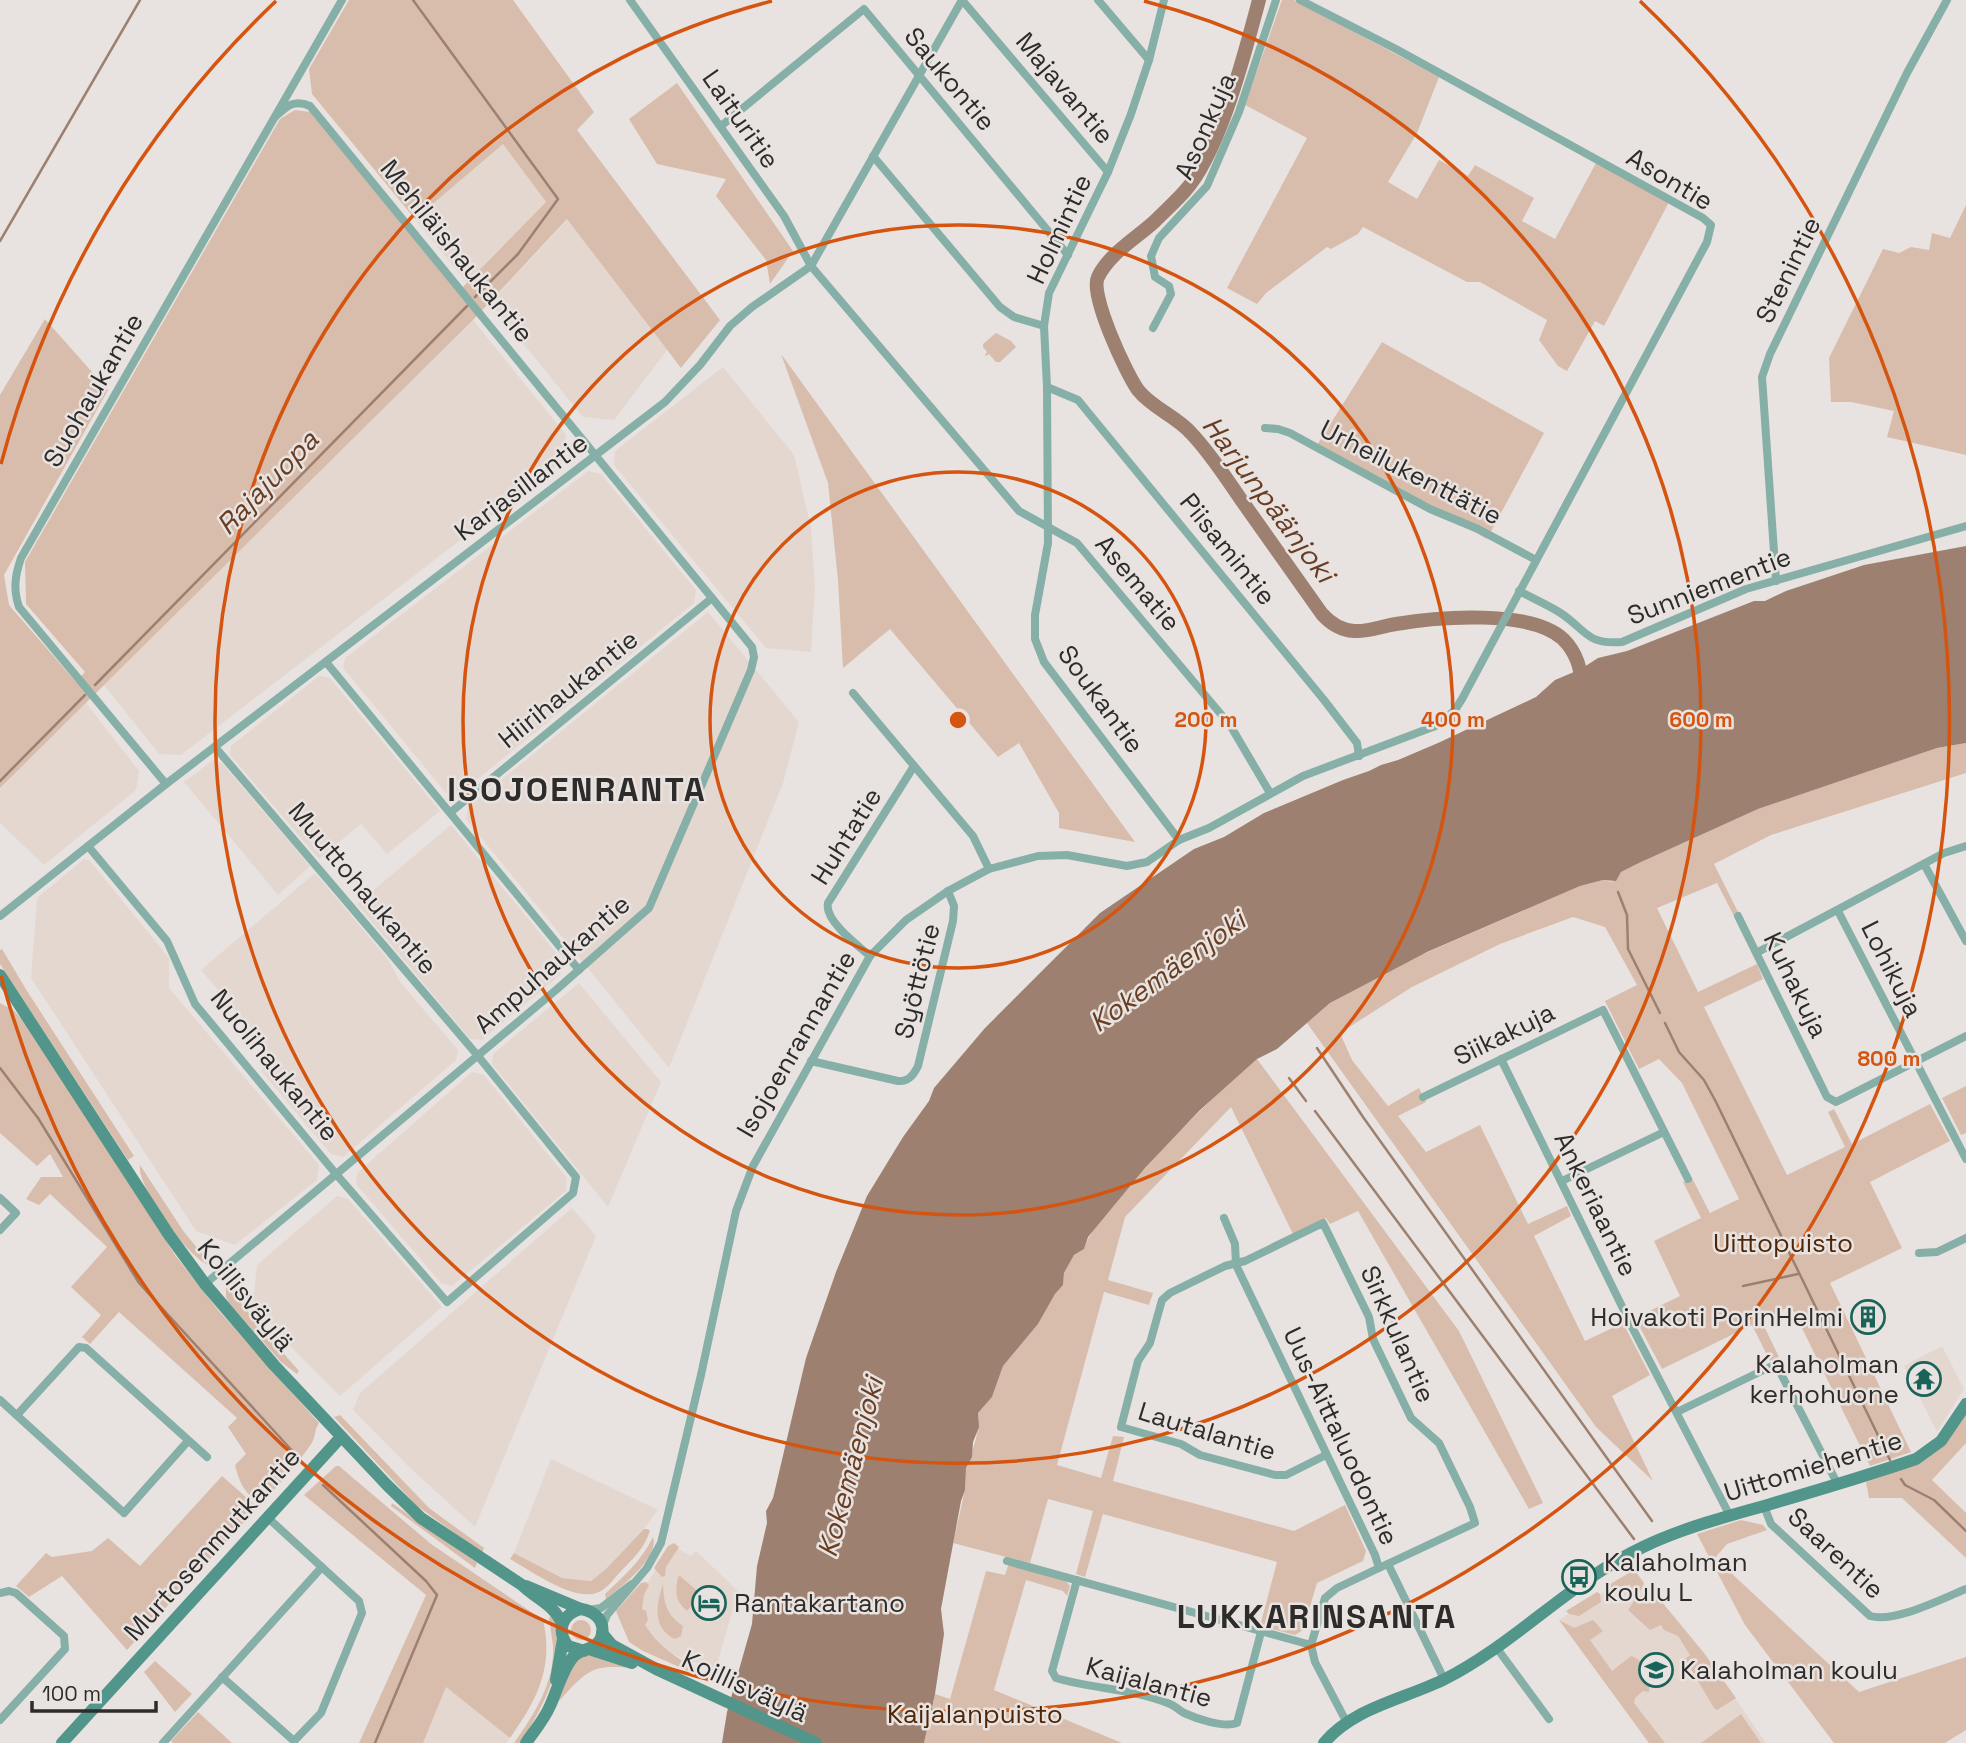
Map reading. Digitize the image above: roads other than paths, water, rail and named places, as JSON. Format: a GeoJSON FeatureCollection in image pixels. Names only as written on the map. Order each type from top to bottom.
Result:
{"type":"FeatureCollection","features":[{"type":"Feature","properties":{"kind":"main road","name":"Koillisväylä"},"geometry":{"type":"LineString","coordinates":[[0,975],[169,1235],[205,1284],[274,1365],[421,1518],[553,1608],[562,1624]]}},
{"type":"Feature","properties":{"kind":"main road","name":"Uittomiehentie"},"geometry":{"type":"LineString","coordinates":[[1324,1743],[1347,1723],[1444,1679],[1496,1647],[1599,1571],[1644,1546],[1730,1516],[1916,1459],[1941,1441],[1966,1404]]}},
{"type":"Feature","properties":{"kind":"main road","name":"Murtosenmutkantie"},"geometry":{"type":"LineString","coordinates":[[62,1743],[341,1437]]}},
{"type":"Feature","properties":{"kind":"main road","name":"Koillisväylä"},"geometry":{"type":"LineString","coordinates":[[522,1585],[584,1610]]}},
{"type":"Feature","properties":{"kind":"main road"},"geometry":{"type":"LineString","coordinates":[[526,1743],[542,1720],[573,1657],[597,1644],[602,1631],[598,1617],[584,1610],[571,1612],[562,1624],[563,1639],[555,1691]]}},
{"type":"Feature","properties":{"kind":"main road","name":"Koillisväylä"},"geometry":{"type":"LineString","coordinates":[[602,1631],[612,1645],[656,1669],[816,1743]]}},
{"type":"Feature","properties":{"kind":"main road"},"geometry":{"type":"LineString","coordinates":[[563,1639],[572,1648],[587,1650]]}},
{"type":"Feature","properties":{"kind":"main road","name":"Koillisväylä"},"geometry":{"type":"LineString","coordinates":[[587,1650],[656,1669]]}},
{"type":"Feature","properties":{"kind":"street","name":"Suohaukantie"},"geometry":{"type":"LineString","coordinates":[[166,783],[19,607],[14,580],[21,558],[342,0]]}},
{"type":"Feature","properties":{"kind":"street","name":"Laituritie"},"geometry":{"type":"LineString","coordinates":[[631,0],[784,216],[811,266]]}},
{"type":"Feature","properties":{"kind":"street","name":"Karjasillantie"},"geometry":{"type":"LineString","coordinates":[[0,916],[166,783],[665,402],[740,317],[811,266],[962,0]]}},
{"type":"Feature","properties":{"kind":"street","name":"Majavantie"},"geometry":{"type":"LineString","coordinates":[[962,0],[1108,172]]}},
{"type":"Feature","properties":{"kind":"street"},"geometry":{"type":"LineString","coordinates":[[1098,0],[1149,60]]}},
{"type":"Feature","properties":{"kind":"street","name":"Holmintie"},"geometry":{"type":"LineString","coordinates":[[1049,527],[1044,326],[1049,293],[1108,172],[1131,114],[1149,60],[1164,0]]}},
{"type":"Feature","properties":{"kind":"street","name":"Asonkuja"},"geometry":{"type":"LineString","coordinates":[[1153,328],[1171,294],[1169,286],[1155,277],[1151,256],[1159,238],[1207,186],[1239,112],[1276,0]]}},
{"type":"Feature","properties":{"kind":"street","name":"Asontie"},"geometry":{"type":"LineString","coordinates":[[1300,0],[1418,61],[1703,218],[1711,225],[1707,243],[1499,629]]}},
{"type":"Feature","properties":{"kind":"street","name":"Stenintie"},"geometry":{"type":"LineString","coordinates":[[1776,581],[1762,377],[1770,354],[1895,98],[1947,0]]}},
{"type":"Feature","properties":{"kind":"street","name":"Saukontie"},"geometry":{"type":"LineString","coordinates":[[720,126],[864,9],[1068,255]]}},
{"type":"Feature","properties":{"kind":"street","name":"Mehiläishaukantie"},"geometry":{"type":"LineString","coordinates":[[275,117],[288,104],[300,102],[310,106],[598,455]]}},
{"type":"Feature","properties":{"kind":"street"},"geometry":{"type":"LineString","coordinates":[[873,156],[1000,307],[1014,317],[1044,326]]}},
{"type":"Feature","properties":{"kind":"street","name":"Asematie"},"geometry":{"type":"LineString","coordinates":[[811,266],[1019,511],[1077,543],[1230,725],[1270,793]]}},
{"type":"Feature","properties":{"kind":"street","name":"Piisamintie"},"geometry":{"type":"LineString","coordinates":[[1047,387],[1078,400],[1324,700],[1357,743],[1359,756]]}},
{"type":"Feature","properties":{"kind":"street","name":"Urheilukenttätie"},"geometry":{"type":"LineString","coordinates":[[1265,428],[1290,433],[1430,509],[1478,529],[1536,560]]}},
{"type":"Feature","properties":{"kind":"street","name":"Ampuhaukantie"},"geometry":{"type":"LineString","coordinates":[[205,1284],[478,1056],[649,908],[751,670],[754,657],[752,646],[598,455]]}},
{"type":"Feature","properties":{"kind":"street","name":"Sunniementie"},"geometry":{"type":"LineString","coordinates":[[1519,591],[1562,614],[1590,637],[1604,643],[1622,642],[1746,589],[1966,526]]}},
{"type":"Feature","properties":{"kind":"street","name":"Soukantie"},"geometry":{"type":"LineString","coordinates":[[1049,527],[1035,615],[1035,639],[1044,662],[1179,840]]}},
{"type":"Feature","properties":{"kind":"street","name":"Hiirihaukantie"},"geometry":{"type":"LineString","coordinates":[[451,812],[712,598]]}},
{"type":"Feature","properties":{"kind":"street","name":"Isojoenrannantie"},"geometry":{"type":"LineString","coordinates":[[584,1610],[601,1608],[632,1584],[655,1557],[667,1523],[736,1211],[753,1166],[870,956],[906,920],[948,891],[989,869],[1020,859],[1067,855],[1112,864],[1139,865],[1179,840],[1209,828],[1303,776],[1426,732],[1447,719],[1462,699],[1499,629]]}},
{"type":"Feature","properties":{"kind":"street"},"geometry":{"type":"LineString","coordinates":[[326,662],[579,970]]}},
{"type":"Feature","properties":{"kind":"street"},"geometry":{"type":"LineString","coordinates":[[853,693],[973,836],[989,869]]}},
{"type":"Feature","properties":{"kind":"street","name":"Muuttohaukantie"},"geometry":{"type":"LineString","coordinates":[[215,747],[478,1056],[576,1177],[573,1193],[447,1302],[336,1174]]}},
{"type":"Feature","properties":{"kind":"street","name":"Huhtatie"},"geometry":{"type":"LineString","coordinates":[[870,956],[852,941],[829,915],[828,903],[914,766]]}},
{"type":"Feature","properties":{"kind":"street","name":"Nuolihaukantie"},"geometry":{"type":"LineString","coordinates":[[88,846],[167,942],[195,1004],[336,1174]]}},
{"type":"Feature","properties":{"kind":"street"},"geometry":{"type":"LineString","coordinates":[[1758,953],[1944,853],[1966,846]]}},
{"type":"Feature","properties":{"kind":"street"},"geometry":{"type":"LineString","coordinates":[[1924,864],[1966,941]]}},
{"type":"Feature","properties":{"kind":"street","name":"Syöttötie"},"geometry":{"type":"LineString","coordinates":[[811,1061],[898,1081],[908,1079],[918,1066],[954,922],[954,906],[948,891]]}},
{"type":"Feature","properties":{"kind":"street","name":"Lohikuja"},"geometry":{"type":"LineString","coordinates":[[1838,911],[1966,1159]]}},
{"type":"Feature","properties":{"kind":"street","name":"Kuhakuja"},"geometry":{"type":"LineString","coordinates":[[1738,916],[1827,1097],[1836,1102],[1916,1061]]}},
{"type":"Feature","properties":{"kind":"street","name":"Siikakuja"},"geometry":{"type":"LineString","coordinates":[[1423,1097],[1604,1010],[1664,1132]]}},
{"type":"Feature","properties":{"kind":"street"},"geometry":{"type":"LineString","coordinates":[[1916,1061],[1966,1036]]}},
{"type":"Feature","properties":{"kind":"street","name":"Ankeriaantie"},"geometry":{"type":"LineString","coordinates":[[1501,1059],[1633,1328],[1730,1516]]}},
{"type":"Feature","properties":{"kind":"street"},"geometry":{"type":"LineString","coordinates":[[1562,1181],[1664,1132],[1688,1179]]}},
{"type":"Feature","properties":{"kind":"street"},"geometry":{"type":"LineString","coordinates":[[0,1198],[16,1213],[0,1230]]}},
{"type":"Feature","properties":{"kind":"street","name":"Uus-Aittaluodontie"},"geometry":{"type":"LineString","coordinates":[[1224,1219],[1236,1244],[1236,1265],[1326,1455],[1383,1566],[1336,1588],[1325,1598],[1311,1645]]}},
{"type":"Feature","properties":{"kind":"street","name":"Sirkkulantie"},"geometry":{"type":"LineString","coordinates":[[1236,1265],[1324,1223],[1369,1317],[1373,1339],[1411,1419],[1438,1443],[1475,1523],[1383,1566]]}},
{"type":"Feature","properties":{"kind":"street"},"geometry":{"type":"LineString","coordinates":[[1919,1253],[1937,1252],[1966,1238]]}},
{"type":"Feature","properties":{"kind":"street","name":"Lautalantie"},"geometry":{"type":"LineString","coordinates":[[1236,1265],[1225,1266],[1170,1293],[1162,1300],[1150,1343],[1138,1361],[1121,1427],[1181,1444],[1200,1455],[1275,1475],[1286,1475],[1326,1455]]}},
{"type":"Feature","properties":{"kind":"street"},"geometry":{"type":"LineString","coordinates":[[17,1415],[79,1348],[86,1348],[207,1457]]}},
{"type":"Feature","properties":{"kind":"street"},"geometry":{"type":"LineString","coordinates":[[1677,1412],[1776,1364],[1838,1485]]}},
{"type":"Feature","properties":{"kind":"street"},"geometry":{"type":"LineString","coordinates":[[0,1400],[124,1513],[188,1441]]}},
{"type":"Feature","properties":{"kind":"street","name":"Saarentie"},"geometry":{"type":"LineString","coordinates":[[1764,1506],[1771,1524],[1870,1616],[1880,1619],[1893,1617],[1966,1589]]}},
{"type":"Feature","properties":{"kind":"street"},"geometry":{"type":"LineString","coordinates":[[222,1677],[293,1741],[321,1713],[362,1613],[359,1601],[268,1517]]}},
{"type":"Feature","properties":{"kind":"street"},"geometry":{"type":"LineString","coordinates":[[1007,1561],[1311,1645],[1315,1662],[1347,1723]]}},
{"type":"Feature","properties":{"kind":"street"},"geometry":{"type":"LineString","coordinates":[[1383,1566],[1444,1679]]}},
{"type":"Feature","properties":{"kind":"street"},"geometry":{"type":"LineString","coordinates":[[163,1743],[322,1567]]}},
{"type":"Feature","properties":{"kind":"street","name":"Kaijalantie"},"geometry":{"type":"LineString","coordinates":[[1077,1580],[1052,1671],[1056,1678],[1081,1685],[1121,1690],[1170,1704],[1185,1714],[1229,1726],[1237,1723],[1261,1632]]}},
{"type":"Feature","properties":{"kind":"street","name":"Isojoenrannantie"},"geometry":{"type":"LineString","coordinates":[[602,1631],[607,1615],[628,1593],[632,1584]]}},
{"type":"Feature","properties":{"kind":"street"},"geometry":{"type":"LineString","coordinates":[[0,1593],[16,1593],[64,1636],[66,1641],[65,1649],[0,1720]]}},
{"type":"Feature","properties":{"kind":"street"},"geometry":{"type":"LineString","coordinates":[[1496,1647],[1549,1719]]}},
{"type":"Feature","properties":{"kind":"water","name":"Kokemäenjoki"},"geometry":{"type":"Polygon","coordinates":[[[1966,546],[1966,743],[1937,748],[1758,809],[1621,872],[1616,881],[1603,880],[1580,886],[1427,952],[1330,1003],[1277,1049],[1257,1059],[1199,1111],[1145,1168],[1088,1237],[1084,1249],[1074,1255],[1064,1273],[1063,1285],[1038,1324],[1003,1366],[992,1397],[978,1413],[979,1427],[973,1442],[972,1457],[966,1468],[965,1490],[941,1609],[944,1634],[924,1743],[722,1743],[727,1712],[752,1624],[757,1566],[767,1523],[766,1511],[773,1498],[806,1358],[836,1272],[867,1196],[929,1101],[934,1088],[985,1028],[1100,913],[1194,849],[1224,837],[1264,813],[1438,743],[1536,697],[1555,680],[1598,658],[1627,651],[1754,601],[1765,601],[1786,591],[1864,565],[1966,546]]]}},
{"type":"Feature","properties":{"kind":"waterway"},"geometry":{"type":"LineString","coordinates":[[0,241],[140,0]]}},
{"type":"Feature","properties":{"kind":"waterway"},"geometry":{"type":"LineString","coordinates":[[413,0],[558,199],[518,254],[475,297]]}},
{"type":"Feature","properties":{"kind":"waterway","name":"Harjunpäänjoki"},"geometry":{"type":"LineString","coordinates":[[1259,0],[1230,101],[1197,175],[1154,222],[1116,254],[1098,277],[1097,286],[1104,316],[1125,368],[1138,390],[1185,427],[1205,449],[1322,614],[1332,623],[1354,631],[1414,621],[1458,618],[1507,619],[1529,623],[1548,629],[1568,644],[1581,674],[1582,687]]}},
{"type":"Feature","properties":{"kind":"waterway","name":"Rajajuopa"},"geometry":{"type":"LineString","coordinates":[[95,685],[467,306]]}},
{"type":"Feature","properties":{"kind":"waterway","name":"Rajajuopa"},"geometry":{"type":"LineString","coordinates":[[0,781],[85,695]]}},
{"type":"Feature","properties":{"kind":"waterway"},"geometry":{"type":"LineString","coordinates":[[1618,892],[1627,915],[1628,949],[1660,1013]]}},
{"type":"Feature","properties":{"kind":"waterway"},"geometry":{"type":"LineString","coordinates":[[1665,1023],[1679,1052],[1704,1080],[1716,1102],[1890,1460]]}},
{"type":"Feature","properties":{"kind":"waterway"},"geometry":{"type":"LineString","coordinates":[[1317,1048],[1363,1117],[1652,1521]]}},
{"type":"Feature","properties":{"kind":"waterway"},"geometry":{"type":"LineString","coordinates":[[0,1068],[38,1118],[139,1283],[296,1455]]}},
{"type":"Feature","properties":{"kind":"waterway"},"geometry":{"type":"LineString","coordinates":[[1289,1078],[1306,1101]]}},
{"type":"Feature","properties":{"kind":"waterway"},"geometry":{"type":"LineString","coordinates":[[1315,1111],[1634,1539]]}},
{"type":"Feature","properties":{"kind":"waterway"},"geometry":{"type":"LineString","coordinates":[[1743,1286],[1798,1274]]}},
{"type":"Feature","properties":{"kind":"waterway"},"geometry":{"type":"LineString","coordinates":[[1901,1479],[1905,1485],[1934,1500],[1966,1531]]}},
{"type":"Feature","properties":{"kind":"waterway"},"geometry":{"type":"LineString","coordinates":[[323,1485],[426,1581],[437,1595],[375,1743]]}},
{"type":"Feature","properties":{"kind":"place","name":"Hoivakoti PorinHelmi"},"geometry":{"type":"Point","coordinates":[1868,1317]}},
{"type":"Feature","properties":{"kind":"place","name":"Kalaholman kerhohuone"},"geometry":{"type":"Point","coordinates":[1924,1379]}},
{"type":"Feature","properties":{"kind":"place","name":"Kalaholman koulu L"},"geometry":{"type":"Point","coordinates":[1579,1577]}},
{"type":"Feature","properties":{"kind":"place","name":"Rantakartano"},"geometry":{"type":"Point","coordinates":[709,1603]}},
{"type":"Feature","properties":{"kind":"place","name":"Kalaholman koulu"},"geometry":{"type":"Point","coordinates":[1656,1670]}},
{"type":"Feature","properties":{"kind":"district","name":"ISOJOENRANTA"},"geometry":{"type":"Point","coordinates":[577,789]}},
{"type":"Feature","properties":{"kind":"district","name":"LUKKARINSANTA"},"geometry":{"type":"Point","coordinates":[1317,1616]}},
{"type":"Feature","properties":{"kind":"park label","name":"Uittopuisto"},"geometry":{"type":"Point","coordinates":[1783,1243]}},
{"type":"Feature","properties":{"kind":"park label","name":"Kaijalanpuisto"},"geometry":{"type":"Point","coordinates":[975,1714]}}]}
